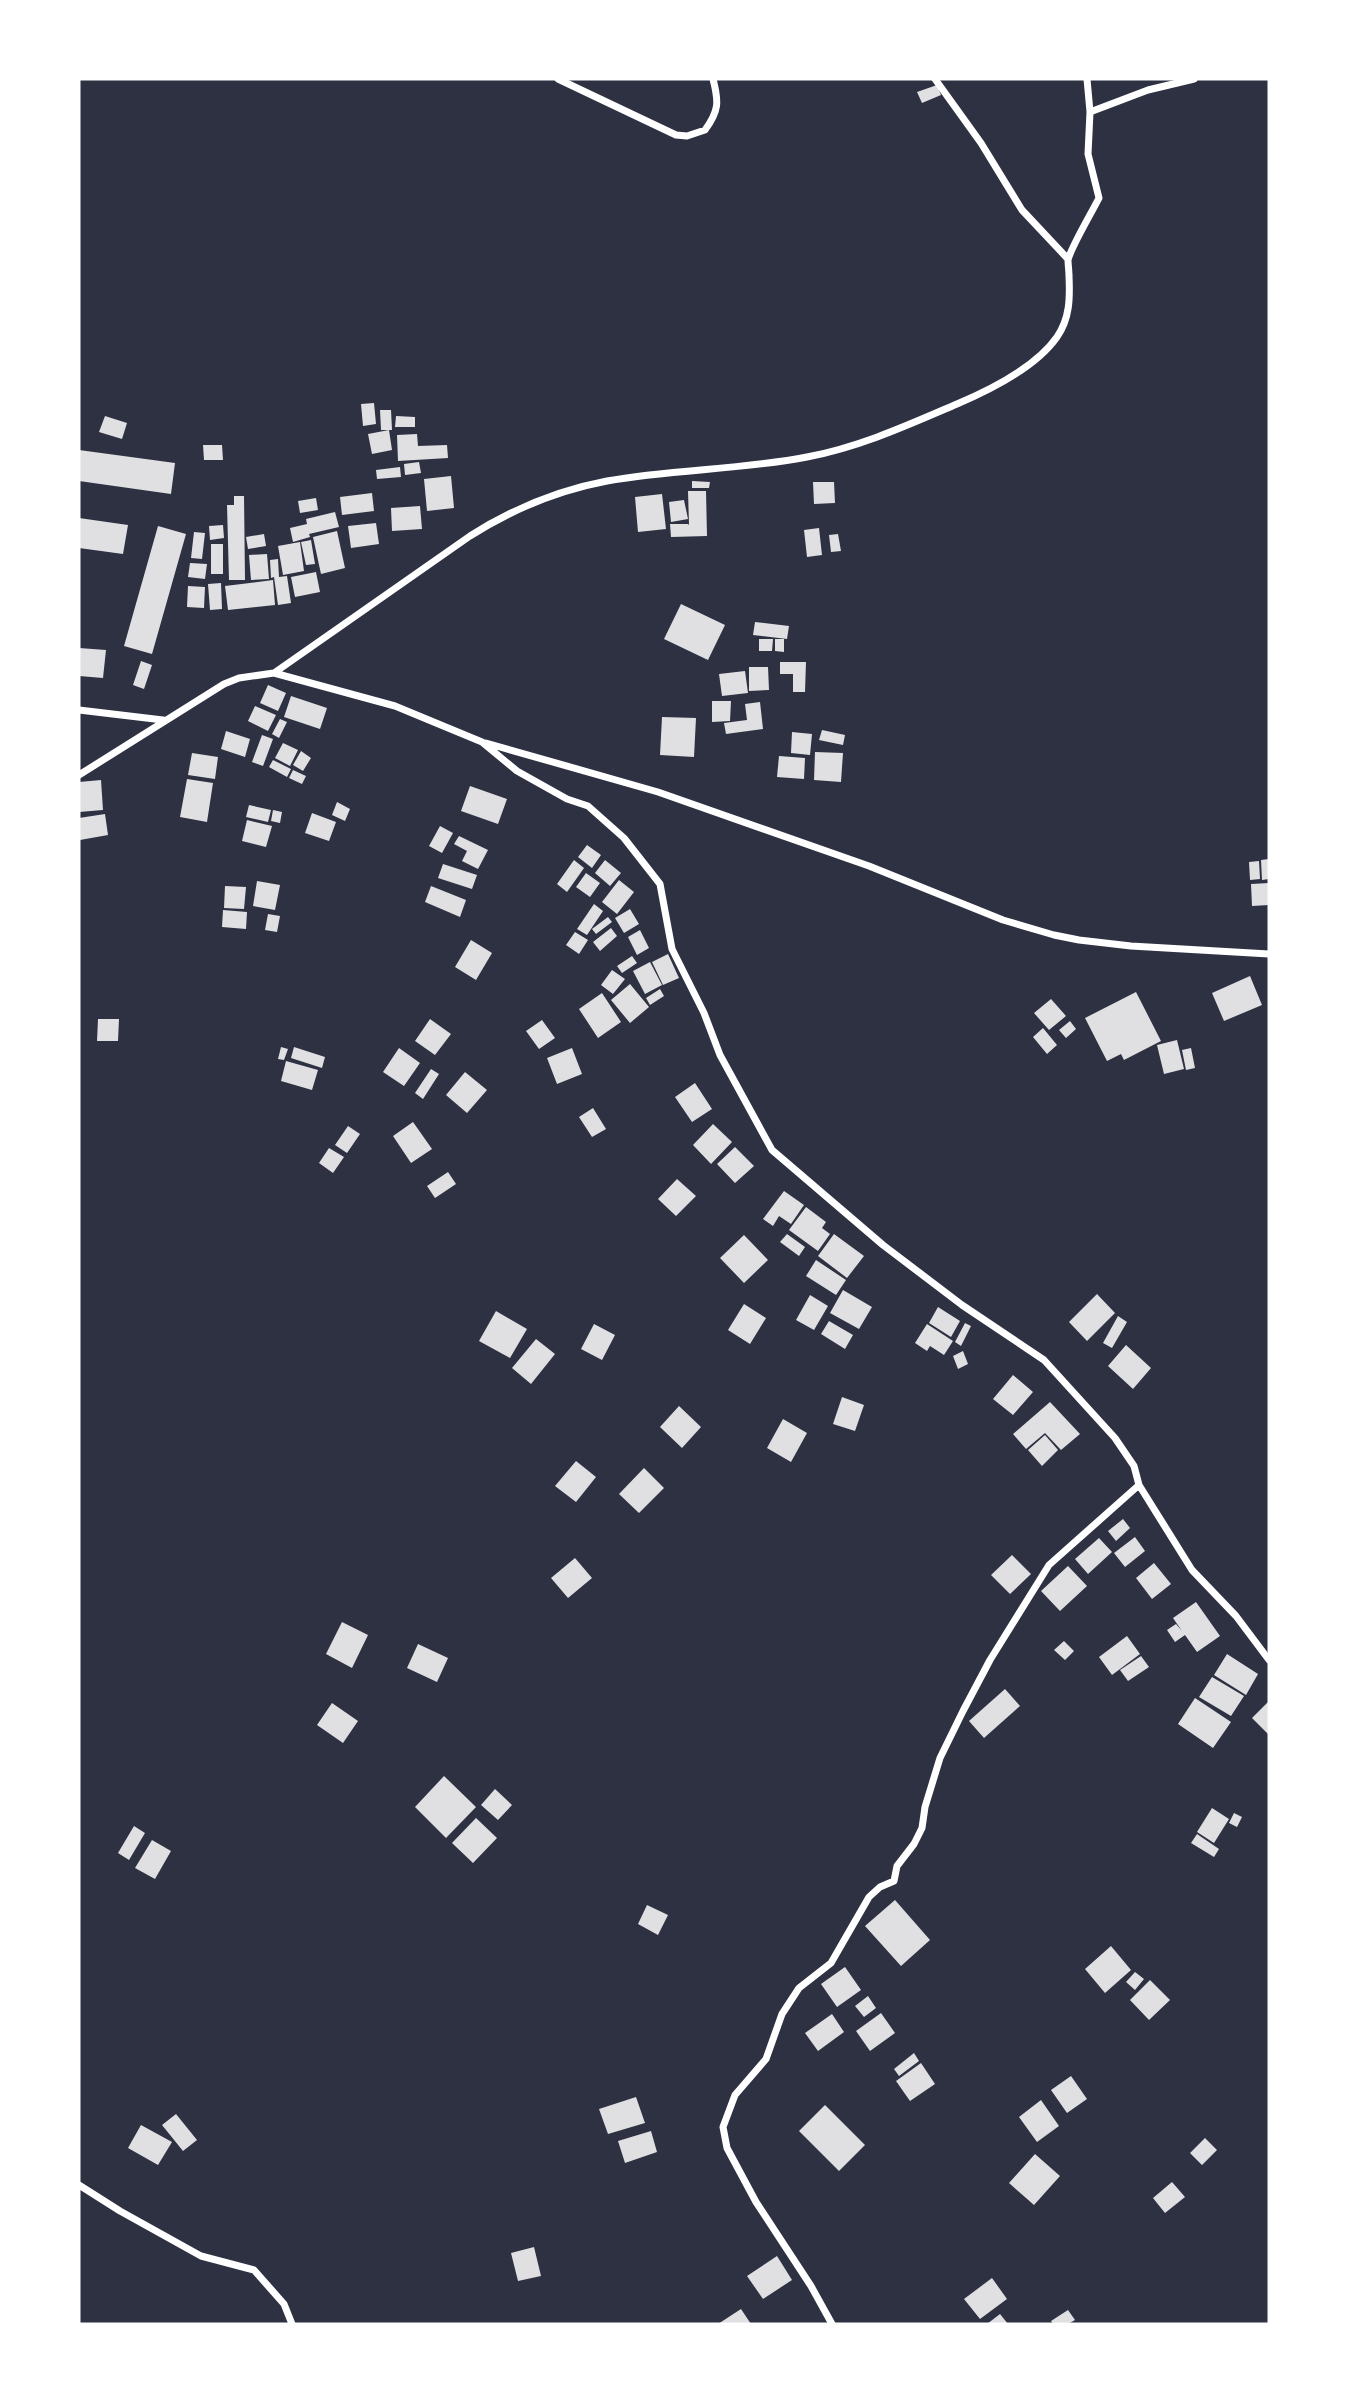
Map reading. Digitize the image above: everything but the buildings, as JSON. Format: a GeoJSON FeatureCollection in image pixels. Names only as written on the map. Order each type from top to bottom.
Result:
{"type":"FeatureCollection","features":[{"type":"Feature","properties":{"kind":"street"},"geometry":{"type":"LineString","coordinates":[[558,79],[663,130],[687,136],[705,130],[717,109],[717,93],[713,79]]}},
{"type":"Feature","properties":{"kind":"street"},"geometry":{"type":"LineString","coordinates":[[935,79],[981,143],[1022,210],[1069,259]]}},
{"type":"Feature","properties":{"kind":"street"},"geometry":{"type":"LineString","coordinates":[[274,673],[478,531],[539,501],[608,481],[750,466],[851,447],[906,427],[985,392],[1038,358],[1058,335],[1070,303],[1069,259],[1099,198],[1088,154],[1090,112],[1087,79]]}},
{"type":"Feature","properties":{"kind":"street"},"geometry":{"type":"LineString","coordinates":[[1090,112],[1148,90],[1194,79]]}},
{"type":"Feature","properties":{"kind":"street"},"geometry":{"type":"LineString","coordinates":[[79,775],[224,684],[239,678],[274,673],[395,706],[482,742],[670,796],[869,866],[1003,920],[1054,935],[1131,946],[1269,954]]}},
{"type":"Feature","properties":{"kind":"street"},"geometry":{"type":"LineString","coordinates":[[79,710],[163,720]]}},
{"type":"Feature","properties":{"kind":"street"},"geometry":{"type":"LineString","coordinates":[[482,742],[517,771],[567,799],[588,806],[624,838],[660,884],[672,949],[704,1013],[720,1055],[772,1150],[883,1245],[962,1305],[1044,1360],[1115,1438],[1134,1466],[1139,1485],[1192,1570],[1236,1616],[1269,1660]]}},
{"type":"Feature","properties":{"kind":"street"},"geometry":{"type":"LineString","coordinates":[[832,2324],[811,2286],[756,2202],[727,2148],[723,2127],[735,2095],[766,2059],[782,2014],[799,1988],[831,1963],[869,1897],[880,1887],[894,1881],[897,1867],[922,1828],[925,1807],[940,1758],[990,1660],[1049,1564],[1139,1485]]}},
{"type":"Feature","properties":{"kind":"street"},"geometry":{"type":"LineString","coordinates":[[79,2185],[201,2256],[254,2270],[284,2304],[292,2324]]}}]}
